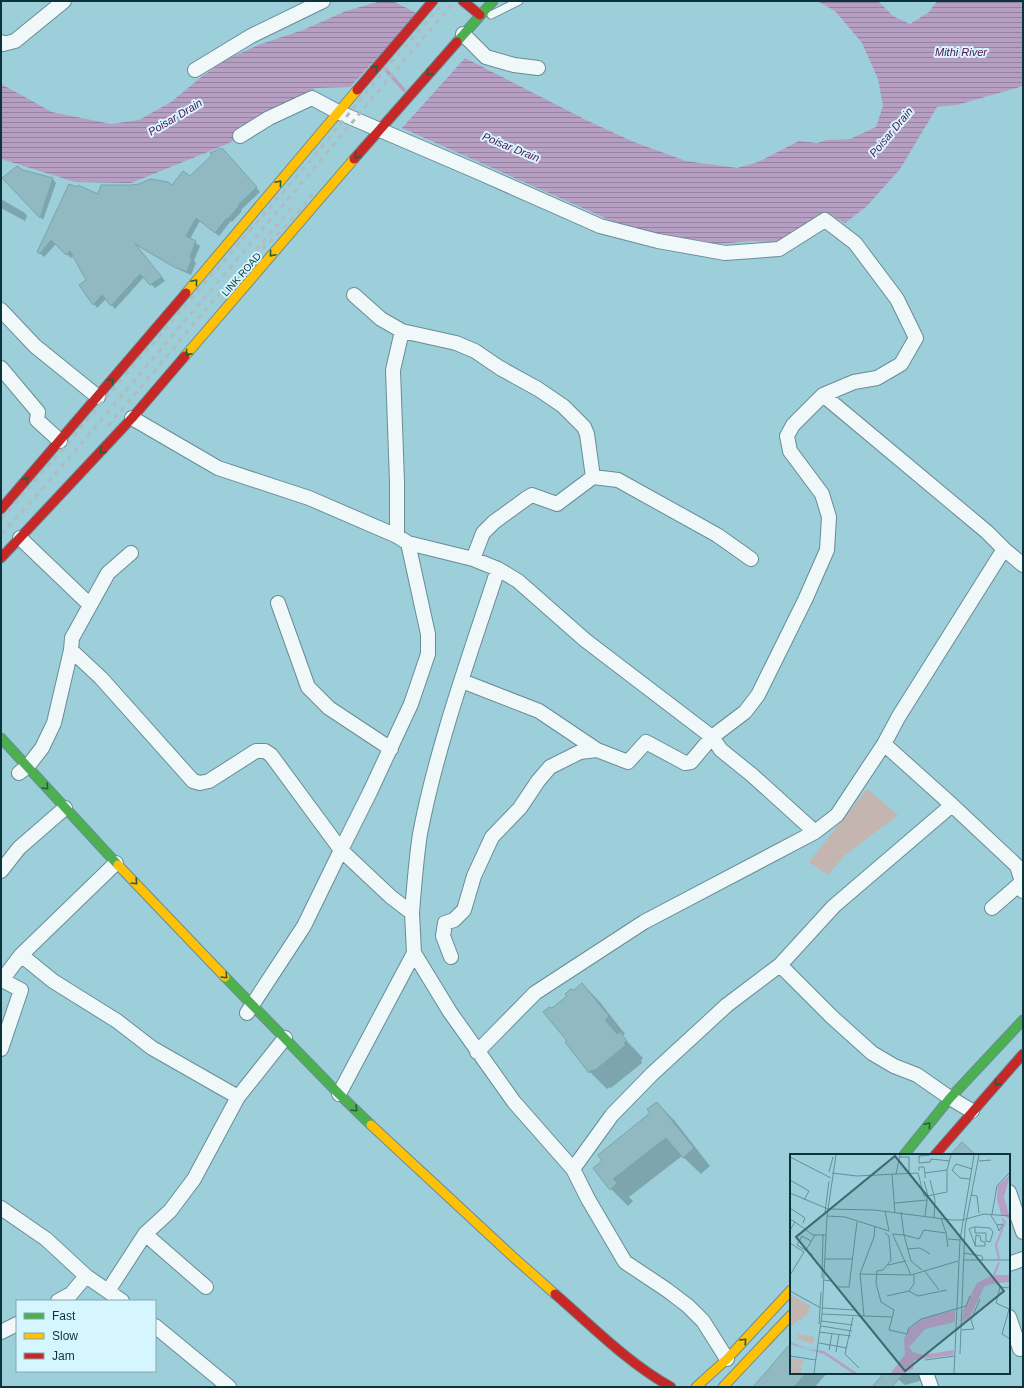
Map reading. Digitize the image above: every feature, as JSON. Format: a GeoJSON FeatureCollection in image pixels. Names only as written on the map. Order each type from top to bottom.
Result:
{"type":"FeatureCollection","features":[{"type":"Feature","properties":{"kind":"main road"},"geometry":{"type":"LineString","coordinates":[[464,1],[480,15]]}},
{"type":"Feature","properties":{"kind":"main road","name":"LINK ROAD"},"geometry":{"type":"LineString","coordinates":[[1,558],[132,418],[380,128],[494,1]]}},
{"type":"Feature","properties":{"kind":"main road"},"geometry":{"type":"LineString","coordinates":[[1,509],[350,98],[423,7]]}},
{"type":"Feature","properties":{"kind":"main road"},"geometry":{"type":"LineString","coordinates":[[1,738],[22,772],[110,867],[155,910],[197,957],[282,1046],[339,1094],[367,1126]]}},
{"type":"Feature","properties":{"kind":"main road"},"geometry":{"type":"LineString","coordinates":[[135,896],[155,910]]}},
{"type":"Feature","properties":{"kind":"main road"},"geometry":{"type":"LineString","coordinates":[[905,1154],[950,1098],[1023,1020]]}},
{"type":"Feature","properties":{"kind":"main road"},"geometry":{"type":"LineString","coordinates":[[282,1046],[316,1075],[397,1158],[436,1186],[511,1255],[611,1343],[650,1380]]}},
{"type":"Feature","properties":{"kind":"main road"},"geometry":{"type":"LineString","coordinates":[[936,1154],[1023,1054]]}},
{"type":"Feature","properties":{"kind":"main road"},"geometry":{"type":"LineString","coordinates":[[430,1194],[436,1186]]}},
{"type":"Feature","properties":{"kind":"main road"},"geometry":{"type":"LineString","coordinates":[[465,1227],[472,1219]]}},
{"type":"Feature","properties":{"kind":"main road"},"geometry":{"type":"LineString","coordinates":[[504,1262],[511,1255]]}},
{"type":"Feature","properties":{"kind":"main road"},"geometry":{"type":"LineString","coordinates":[[696,1387],[727,1359],[790,1291]]}},
{"type":"Feature","properties":{"kind":"main road"},"geometry":{"type":"LineString","coordinates":[[548,1302],[555,1293]]}},
{"type":"Feature","properties":{"kind":"main road"},"geometry":{"type":"LineString","coordinates":[[571,1322],[577,1313]]}},
{"type":"Feature","properties":{"kind":"main road"},"geometry":{"type":"LineString","coordinates":[[723,1387],[790,1316]]}},
{"type":"Feature","properties":{"kind":"main road"},"geometry":{"type":"LineString","coordinates":[[611,1343],[608,1354],[650,1380],[671,1387]]}},
{"type":"Feature","properties":{"kind":"street"},"geometry":{"type":"LineString","coordinates":[[1,42],[3,44],[15,41],[64,1]]}},
{"type":"Feature","properties":{"kind":"street"},"geometry":{"type":"LineString","coordinates":[[195,70],[251,36],[323,1]]}},
{"type":"Feature","properties":{"kind":"street"},"geometry":{"type":"LineString","coordinates":[[459,39],[486,57],[514,65],[538,68]]}},
{"type":"Feature","properties":{"kind":"street"},"geometry":{"type":"LineString","coordinates":[[240,136],[269,118],[312,98],[338,112],[380,128],[600,226],[658,241],[725,253],[779,249],[825,220],[855,243],[860,249],[897,299],[916,338],[901,364],[877,378],[854,382],[823,395],[794,424],[787,436],[790,451],[822,494],[829,517],[828,550],[758,695],[745,712],[712,736],[691,762],[685,763],[646,742],[628,762],[597,750],[539,711],[462,681]]}},
{"type":"Feature","properties":{"kind":"street"},"geometry":{"type":"LineString","coordinates":[[354,295],[381,319],[402,331],[456,344],[475,351],[563,406],[584,427],[587,434],[593,477]]}},
{"type":"Feature","properties":{"kind":"street"},"geometry":{"type":"LineString","coordinates":[[1,310],[35,346],[94,401]]}},
{"type":"Feature","properties":{"kind":"street"},"geometry":{"type":"LineString","coordinates":[[1,319],[19,339],[74,387],[94,401]]}},
{"type":"Feature","properties":{"kind":"street"},"geometry":{"type":"LineString","coordinates":[[248,1011],[304,926],[411,704],[428,654],[428,634],[402,540],[397,482],[393,370],[402,331]]}},
{"type":"Feature","properties":{"kind":"street"},"geometry":{"type":"LineString","coordinates":[[1,368],[38,412],[37,420],[60,441]]}},
{"type":"Feature","properties":{"kind":"street"},"geometry":{"type":"LineString","coordinates":[[823,395],[987,532],[1023,565]]}},
{"type":"Feature","properties":{"kind":"street"},"geometry":{"type":"LineString","coordinates":[[132,418],[218,468],[309,498],[402,540],[473,559],[498,569],[518,581],[585,640],[712,736],[721,750],[816,832]]}},
{"type":"Feature","properties":{"kind":"street"},"geometry":{"type":"LineString","coordinates":[[473,559],[484,533],[494,522],[527,498],[532,495],[557,504],[593,477],[618,480],[717,535],[751,559]]}},
{"type":"Feature","properties":{"kind":"street"},"geometry":{"type":"LineString","coordinates":[[20,538],[90,605]]}},
{"type":"Feature","properties":{"kind":"street"},"geometry":{"type":"LineString","coordinates":[[477,1052],[535,992],[644,922],[816,832],[837,815],[884,744],[899,716],[1004,549]]}},
{"type":"Feature","properties":{"kind":"street"},"geometry":{"type":"LineString","coordinates":[[22,772],[42,748],[54,723],[71,650],[72,638],[108,573],[131,553]]}},
{"type":"Feature","properties":{"kind":"street"},"geometry":{"type":"LineString","coordinates":[[498,569],[434,774],[420,835],[412,913],[414,953],[450,1012],[477,1052],[514,1102],[573,1169],[588,1199],[625,1262],[688,1306],[703,1321],[727,1359]]}},
{"type":"Feature","properties":{"kind":"street"},"geometry":{"type":"LineString","coordinates":[[278,603],[308,687],[329,708],[390,749]]}},
{"type":"Feature","properties":{"kind":"street"},"geometry":{"type":"LineString","coordinates":[[71,650],[101,678],[193,781],[200,783],[209,781],[256,751],[265,751],[271,755],[341,850],[390,897],[412,913]]}},
{"type":"Feature","properties":{"kind":"street"},"geometry":{"type":"LineString","coordinates":[[884,744],[952,805],[1016,866],[1021,882],[992,904]]}},
{"type":"Feature","properties":{"kind":"street"},"geometry":{"type":"LineString","coordinates":[[451,957],[443,936],[445,923],[454,920],[464,910],[474,876],[492,837],[520,808],[538,781],[550,767],[580,752],[597,750]]}},
{"type":"Feature","properties":{"kind":"street"},"geometry":{"type":"LineString","coordinates":[[573,1169],[612,1116],[652,1074],[727,1005],[780,965],[834,906],[952,805]]}},
{"type":"Feature","properties":{"kind":"street"},"geometry":{"type":"LineString","coordinates":[[1,871],[19,848],[60,813]]}},
{"type":"Feature","properties":{"kind":"street"},"geometry":{"type":"LineString","coordinates":[[1,1049],[20,990],[2,979],[21,955],[110,867]]}},
{"type":"Feature","properties":{"kind":"street"},"geometry":{"type":"LineString","coordinates":[[339,1094],[414,953]]}},
{"type":"Feature","properties":{"kind":"street"},"geometry":{"type":"LineString","coordinates":[[21,955],[53,981],[117,1021],[152,1048],[238,1097]]}},
{"type":"Feature","properties":{"kind":"street"},"geometry":{"type":"LineString","coordinates":[[780,965],[832,1017],[872,1053],[894,1066],[917,1075],[972,1111]]}},
{"type":"Feature","properties":{"kind":"street"},"geometry":{"type":"LineString","coordinates":[[108,1291],[144,1234],[170,1211],[194,1179],[238,1097],[282,1046]]}},
{"type":"Feature","properties":{"kind":"street"},"geometry":{"type":"LineString","coordinates":[[1010,1195],[1023,1232]]}},
{"type":"Feature","properties":{"kind":"street"},"geometry":{"type":"LineString","coordinates":[[1,1208],[46,1239],[86,1276],[121,1300]]}},
{"type":"Feature","properties":{"kind":"street"},"geometry":{"type":"LineString","coordinates":[[144,1234],[206,1287]]}},
{"type":"Feature","properties":{"kind":"street"},"geometry":{"type":"LineString","coordinates":[[1010,1264],[1023,1259]]}},
{"type":"Feature","properties":{"kind":"street"},"geometry":{"type":"LineString","coordinates":[[60,1300],[71,1294],[86,1276]]}},
{"type":"Feature","properties":{"kind":"street"},"geometry":{"type":"LineString","coordinates":[[1010,1322],[1017,1350]]}},
{"type":"Feature","properties":{"kind":"street"},"geometry":{"type":"LineString","coordinates":[[1,1332],[16,1324]]}},
{"type":"Feature","properties":{"kind":"street"},"geometry":{"type":"LineString","coordinates":[[156,1327],[229,1387]]}},
{"type":"Feature","properties":{"kind":"street"},"geometry":{"type":"LineString","coordinates":[[926,1374],[931,1387]]}},
{"type":"Feature","properties":{"kind":"lane"},"geometry":{"type":"LineString","coordinates":[[473,24],[519,1]]}},
{"type":"Feature","properties":{"kind":"shaded area"},"geometry":{"type":"Polygon","coordinates":[[[867,789],[898,815],[845,855],[828,875],[809,862],[867,789]]]}},
{"type":"Feature","properties":{"kind":"water"},"geometry":{"type":"Polygon","coordinates":[[[381,1],[393,1],[418,14],[350,87],[315,88],[271,122],[225,145],[131,183],[75,182],[1,159],[1,84],[52,112],[111,124],[139,120],[171,102],[200,78],[227,59],[261,44],[303,30],[346,11],[381,1]]]}},
{"type":"Feature","properties":{"kind":"water","name":"Mithi River"},"geometry":{"type":"Polygon","coordinates":[[[817,1],[878,1],[893,16],[910,24],[929,12],[937,1],[1023,1],[1023,86],[957,105],[937,107],[900,169],[866,207],[845,223],[827,213],[815,218],[813,229],[783,243],[753,241],[718,244],[654,233],[621,225],[402,128],[465,58],[588,121],[634,142],[686,161],[737,168],[758,162],[799,141],[817,143],[827,140],[850,139],[876,127],[883,106],[878,79],[862,43],[835,11],[817,1]]]}},
{"type":"Feature","properties":{"kind":"building"},"geometry":{"type":"Polygon","coordinates":[[[222,148],[257,187],[238,205],[239,206],[215,233],[196,218],[186,236],[196,241],[190,257],[192,258],[187,272],[174,267],[135,244],[162,277],[150,285],[140,274],[111,306],[102,295],[93,305],[79,285],[86,280],[70,251],[66,255],[51,240],[40,254],[37,252],[69,184],[77,187],[78,185],[98,194],[101,185],[131,185],[139,184],[150,179],[168,182],[172,185],[183,171],[190,176],[212,155],[210,153],[222,148]]]}},
{"type":"Feature","properties":{"kind":"building"},"geometry":{"type":"Polygon","coordinates":[[[17,166],[23,170],[53,178],[40,218],[2,178],[17,166]]]}},
{"type":"Feature","properties":{"kind":"building"},"geometry":{"type":"Polygon","coordinates":[[[582,983],[609,1016],[605,1020],[617,1034],[620,1032],[627,1041],[624,1043],[626,1045],[594,1071],[592,1070],[589,1073],[565,1042],[567,1041],[543,1012],[549,1007],[552,1008],[567,996],[565,994],[571,989],[574,990],[582,983]]]}},
{"type":"Feature","properties":{"kind":"building"},"geometry":{"type":"Polygon","coordinates":[[[657,1102],[694,1148],[683,1158],[666,1138],[613,1179],[617,1183],[610,1190],[593,1168],[602,1161],[598,1155],[650,1113],[647,1109],[657,1102]]]}},
{"type":"Feature","properties":{"kind":"building"},"geometry":{"type":"Polygon","coordinates":[[[962,1142],[975,1154],[951,1154],[962,1142]]]}},
{"type":"Feature","properties":{"kind":"building"},"geometry":{"type":"Polygon","coordinates":[[[790,1344],[790,1374],[805,1374],[794,1387],[753,1387],[790,1344]]]}},
{"type":"Feature","properties":{"kind":"building"},"geometry":{"type":"Polygon","coordinates":[[[883,1374],[903,1374],[892,1387],[872,1387],[883,1374]]]}},
{"type":"Feature","properties":{"kind":"waterway","name":"Poisar Drain"},"geometry":{"type":"LineString","coordinates":[[385,69],[404,90]]}},
{"type":"Feature","properties":{"kind":"railway"},"geometry":{"type":"LineString","coordinates":[[1,519],[67,445],[445,1]]}},
{"type":"Feature","properties":{"kind":"railway"},"geometry":{"type":"LineString","coordinates":[[1,534],[75,451],[455,1]]}},
{"type":"Feature","properties":{"kind":"railway"},"geometry":{"type":"LineString","coordinates":[[262,249],[285,227],[315,192]]}},
{"type":"Feature","properties":{"kind":"railway"},"geometry":{"type":"LineString","coordinates":[[108,426],[293,206]]}},
{"type":"Feature","properties":{"kind":"traffic: fast"},"geometry":{"type":"LineString","coordinates":[[457,42],[493,1]]}},
{"type":"Feature","properties":{"kind":"traffic: fast"},"geometry":{"type":"LineString","coordinates":[[1,738],[118,865]]}},
{"type":"Feature","properties":{"kind":"traffic: fast"},"geometry":{"type":"LineString","coordinates":[[225,977],[371,1125]]}},
{"type":"Feature","properties":{"kind":"traffic: fast"},"geometry":{"type":"LineString","coordinates":[[905,1154],[950,1098],[1023,1020]]}},
{"type":"Feature","properties":{"kind":"traffic: slow"},"geometry":{"type":"LineString","coordinates":[[186,293],[357,90]]}},
{"type":"Feature","properties":{"kind":"traffic: slow"},"geometry":{"type":"LineString","coordinates":[[185,356],[354,159]]}},
{"type":"Feature","properties":{"kind":"traffic: slow"},"geometry":{"type":"LineString","coordinates":[[118,865],[225,977]]}},
{"type":"Feature","properties":{"kind":"traffic: slow"},"geometry":{"type":"LineString","coordinates":[[371,1125],[555,1294]]}},
{"type":"Feature","properties":{"kind":"traffic: slow"},"geometry":{"type":"LineString","coordinates":[[696,1387],[727,1359],[790,1291]]}},
{"type":"Feature","properties":{"kind":"traffic: slow"},"geometry":{"type":"LineString","coordinates":[[723,1387],[790,1316]]}},
{"type":"Feature","properties":{"kind":"traffic: jam"},"geometry":{"type":"LineString","coordinates":[[357,90],[433,1]]}},
{"type":"Feature","properties":{"kind":"traffic: jam"},"geometry":{"type":"LineString","coordinates":[[463,1],[480,15]]}},
{"type":"Feature","properties":{"kind":"traffic: jam"},"geometry":{"type":"LineString","coordinates":[[354,159],[457,42]]}},
{"type":"Feature","properties":{"kind":"traffic: jam"},"geometry":{"type":"LineString","coordinates":[[1,509],[186,293]]}},
{"type":"Feature","properties":{"kind":"traffic: jam"},"geometry":{"type":"LineString","coordinates":[[1,558],[132,418],[185,356]]}},
{"type":"Feature","properties":{"kind":"traffic: jam"},"geometry":{"type":"LineString","coordinates":[[936,1154],[1023,1054]]}},
{"type":"Feature","properties":{"kind":"traffic: jam"},"geometry":{"type":"LineString","coordinates":[[555,1294],[625,1355],[640,1367],[671,1387]]}}]}
